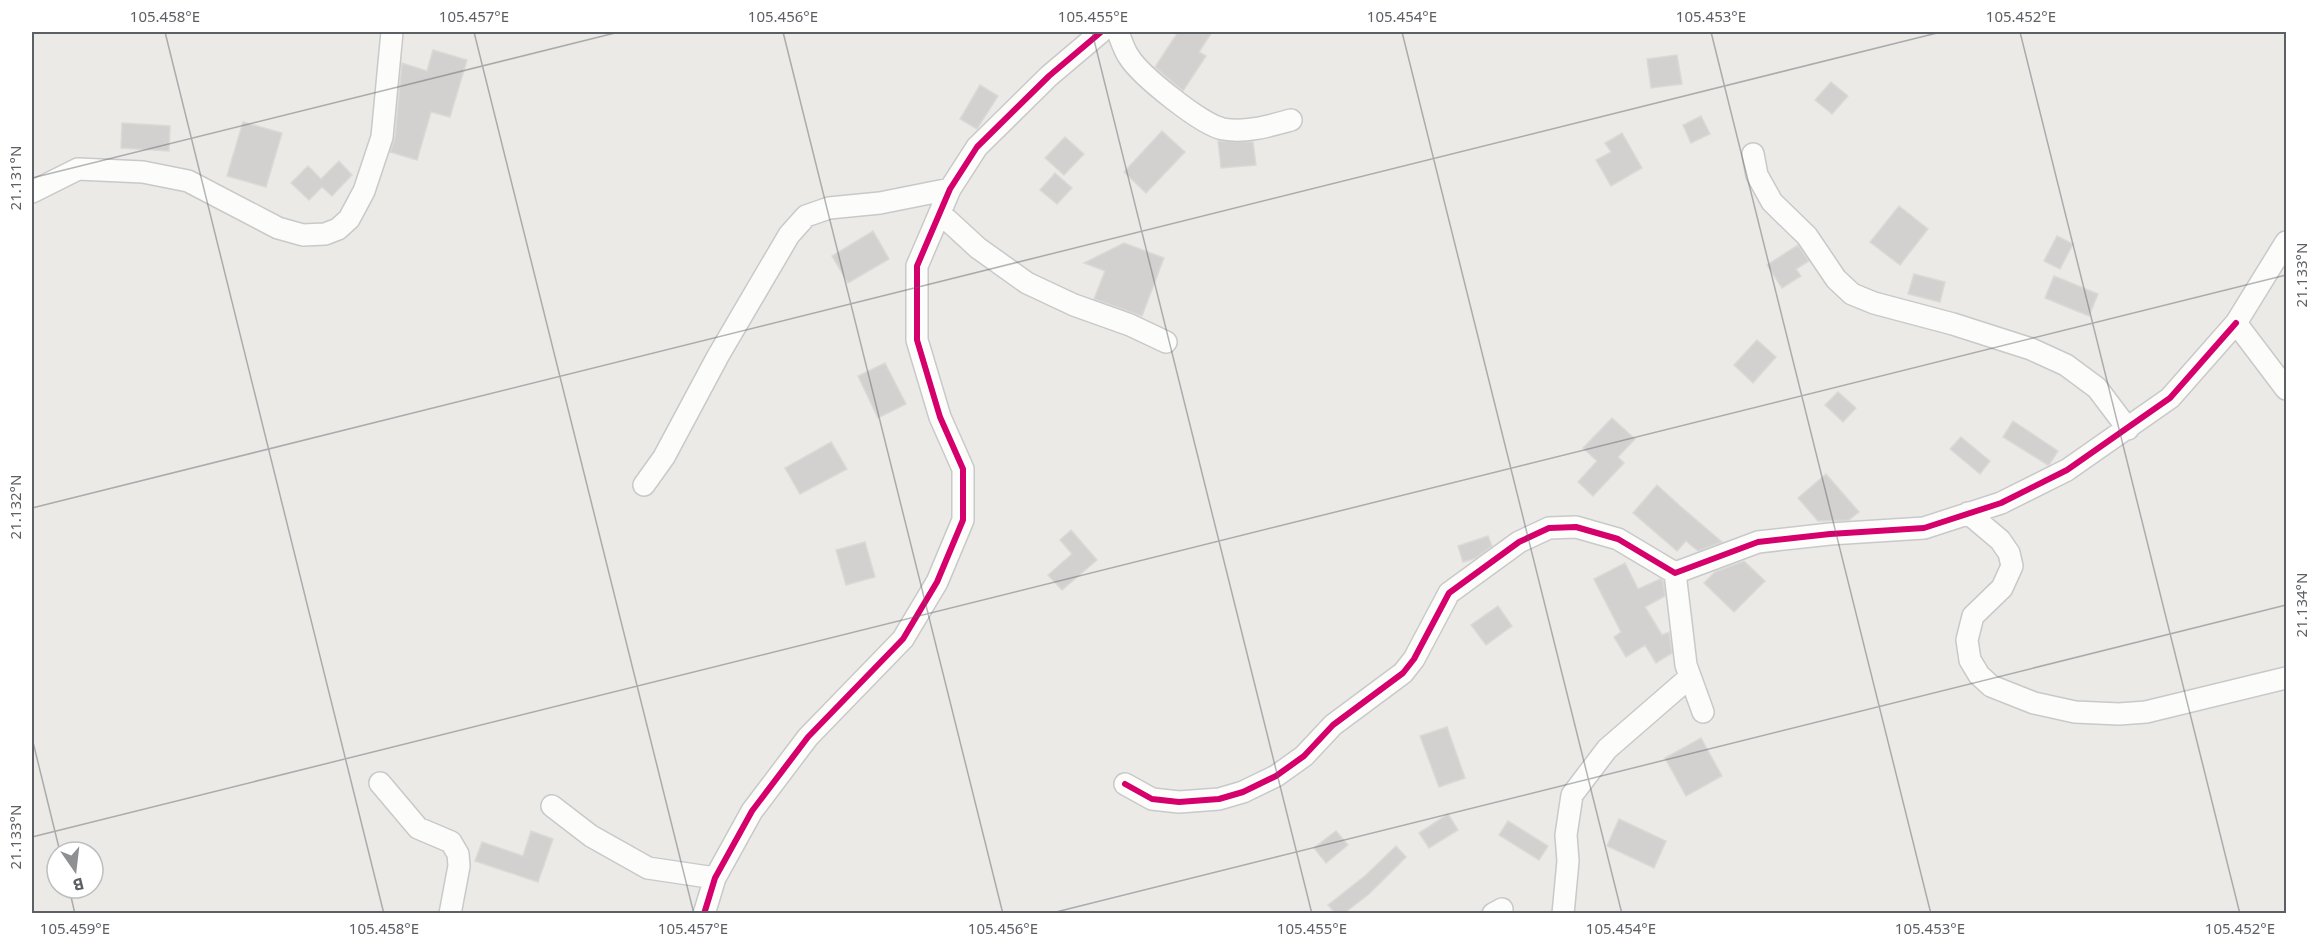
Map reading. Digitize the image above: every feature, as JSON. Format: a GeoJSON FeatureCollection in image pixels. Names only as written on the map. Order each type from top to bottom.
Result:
{"type":"FeatureCollection","features":[{"type":"Feature","properties":{"kind":"street"},"geometry":{"type":"LineString","coordinates":[[32,192],[78,168],[143,172],[188,181],[278,228],[303,235],[325,234],[338,229],[349,219],[364,191],[382,137],[392,32]]}},
{"type":"Feature","properties":{"kind":"street"},"geometry":{"type":"LineString","coordinates":[[704,914],[715,878],[752,811],[808,737],[903,639],[937,582],[963,520],[963,469],[940,417],[917,340],[917,266],[950,189],[976,147],[1049,76],[1101,32]]}},
{"type":"Feature","properties":{"kind":"street"},"geometry":{"type":"LineString","coordinates":[[1118,32],[1129,57],[1151,82],[1186,109],[1222,129],[1256,130],[1291,120]]}},
{"type":"Feature","properties":{"kind":"street"},"geometry":{"type":"LineString","coordinates":[[1753,154],[1757,175],[1772,202],[1807,236],[1836,279],[1852,294],[1874,303],[1953,324],[2031,349],[2066,365],[2097,388],[2128,429]]}},
{"type":"Feature","properties":{"kind":"street"},"geometry":{"type":"LineString","coordinates":[[644,485],[664,457],[718,356],[789,236],[806,216],[829,208],[880,203],[950,189]]}},
{"type":"Feature","properties":{"kind":"street"},"geometry":{"type":"LineString","coordinates":[[941,214],[978,248],[1028,284],[1074,305],[1130,324],[1166,342]]}},
{"type":"Feature","properties":{"kind":"street"},"geometry":{"type":"LineString","coordinates":[[1675,573],[1758,542],[1830,534],[1924,528],[2001,502],[2067,470],[2170,398],[2236,323],[2286,242]]}},
{"type":"Feature","properties":{"kind":"street"},"geometry":{"type":"LineString","coordinates":[[2236,323],[2286,389]]}},
{"type":"Feature","properties":{"kind":"street"},"geometry":{"type":"LineString","coordinates":[[1968,513],[2000,540],[2009,553],[2012,566],[2002,588],[1973,616],[1967,640],[1970,660],[1979,675],[1991,686],[2034,703],[2075,712],[2119,714],[2146,712],[2286,678]]}},
{"type":"Feature","properties":{"kind":"street"},"geometry":{"type":"LineString","coordinates":[[1125,784],[1152,799],[1179,802],[1219,799],[1243,792],[1276,776],[1304,756],[1333,725],[1403,674],[1414,659],[1449,593],[1519,542],[1549,528],[1576,527],[1618,539],[1675,573]]}},
{"type":"Feature","properties":{"kind":"street"},"geometry":{"type":"LineString","coordinates":[[1675,573],[1686,665],[1703,712]]}},
{"type":"Feature","properties":{"kind":"street"},"geometry":{"type":"LineString","coordinates":[[1563,914],[1568,861],[1566,835],[1572,795],[1607,749],[1690,677]]}},
{"type":"Feature","properties":{"kind":"street"},"geometry":{"type":"LineString","coordinates":[[380,783],[418,828],[451,842],[458,854],[459,866],[450,914]]}},
{"type":"Feature","properties":{"kind":"street"},"geometry":{"type":"LineString","coordinates":[[552,806],[591,836],[648,868],[715,878]]}},
{"type":"Feature","properties":{"kind":"building"},"geometry":{"type":"Polygon","coordinates":[[[1178,32],[1212,32],[1199,52],[1206,56],[1183,91],[1155,67],[1178,32]]]}},
{"type":"Feature","properties":{"kind":"building"},"geometry":{"type":"Polygon","coordinates":[[[433,50],[467,60],[450,117],[431,112],[417,160],[390,152],[395,138],[402,63],[427,71],[433,50]]]}},
{"type":"Feature","properties":{"kind":"building"},"geometry":{"type":"Polygon","coordinates":[[[1677,55],[1682,84],[1651,88],[1647,59],[1677,55]]]}},
{"type":"Feature","properties":{"kind":"building"},"geometry":{"type":"Polygon","coordinates":[[[1831,82],[1848,96],[1832,114],[1815,100],[1831,82]]]}},
{"type":"Feature","properties":{"kind":"building"},"geometry":{"type":"Polygon","coordinates":[[[980,85],[998,96],[977,129],[960,119],[980,85]]]}},
{"type":"Feature","properties":{"kind":"building"},"geometry":{"type":"Polygon","coordinates":[[[1701,116],[1710,134],[1691,143],[1683,125],[1701,116]]]}},
{"type":"Feature","properties":{"kind":"building"},"geometry":{"type":"Polygon","coordinates":[[[243,122],[282,133],[266,187],[227,176],[243,122]]]}},
{"type":"Feature","properties":{"kind":"building"},"geometry":{"type":"Polygon","coordinates":[[[122,123],[170,126],[169,151],[121,148],[122,123]]]}},
{"type":"Feature","properties":{"kind":"building"},"geometry":{"type":"Polygon","coordinates":[[[1162,131],[1185,152],[1146,193],[1124,172],[1162,131]]]}},
{"type":"Feature","properties":{"kind":"building"},"geometry":{"type":"Polygon","coordinates":[[[1622,133],[1642,168],[1611,186],[1596,160],[1611,152],[1605,143],[1622,133]]]}},
{"type":"Feature","properties":{"kind":"building"},"geometry":{"type":"Polygon","coordinates":[[[1065,137],[1084,154],[1064,175],[1045,158],[1065,137]]]}},
{"type":"Feature","properties":{"kind":"building"},"geometry":{"type":"Polygon","coordinates":[[[1218,141],[1253,142],[1256,165],[1221,168],[1218,141]]]}},
{"type":"Feature","properties":{"kind":"building"},"geometry":{"type":"Polygon","coordinates":[[[339,161],[352,175],[332,196],[322,187],[309,200],[291,183],[308,166],[321,179],[339,161]]]}},
{"type":"Feature","properties":{"kind":"building"},"geometry":{"type":"Polygon","coordinates":[[[1055,173],[1072,188],[1057,204],[1040,190],[1055,173]]]}},
{"type":"Feature","properties":{"kind":"building"},"geometry":{"type":"Polygon","coordinates":[[[1899,206],[1928,229],[1900,265],[1870,242],[1899,206]]]}},
{"type":"Feature","properties":{"kind":"building"},"geometry":{"type":"Polygon","coordinates":[[[873,231],[889,259],[848,283],[832,256],[873,231]]]}},
{"type":"Feature","properties":{"kind":"building"},"geometry":{"type":"Polygon","coordinates":[[[2057,236],[2073,244],[2060,269],[2044,261],[2057,236]]]}},
{"type":"Feature","properties":{"kind":"building"},"geometry":{"type":"Polygon","coordinates":[[[1124,243],[1164,258],[1142,316],[1094,299],[1105,271],[1084,263],[1124,243]]]}},
{"type":"Feature","properties":{"kind":"building"},"geometry":{"type":"Polygon","coordinates":[[[1798,245],[1809,261],[1796,269],[1801,276],[1782,288],[1767,265],[1798,245]]]}},
{"type":"Feature","properties":{"kind":"building"},"geometry":{"type":"Polygon","coordinates":[[[1914,274],[1945,282],[1940,302],[1908,294],[1914,274]]]}},
{"type":"Feature","properties":{"kind":"building"},"geometry":{"type":"Polygon","coordinates":[[[2054,276],[2098,294],[2089,316],[2045,298],[2054,276]]]}},
{"type":"Feature","properties":{"kind":"building"},"geometry":{"type":"Polygon","coordinates":[[[1757,340],[1776,357],[1753,383],[1734,365],[1757,340]]]}},
{"type":"Feature","properties":{"kind":"building"},"geometry":{"type":"Polygon","coordinates":[[[885,363],[906,404],[878,418],[858,376],[885,363]]]}},
{"type":"Feature","properties":{"kind":"building"},"geometry":{"type":"Polygon","coordinates":[[[1838,392],[1856,408],[1843,422],[1825,405],[1838,392]]]}},
{"type":"Feature","properties":{"kind":"building"},"geometry":{"type":"Polygon","coordinates":[[[1612,418],[1635,439],[1618,457],[1624,463],[1593,496],[1578,482],[1597,461],[1583,448],[1612,418]]]}},
{"type":"Feature","properties":{"kind":"building"},"geometry":{"type":"Polygon","coordinates":[[[2013,421],[2058,451],[2049,465],[2003,437],[2013,421]]]}},
{"type":"Feature","properties":{"kind":"building"},"geometry":{"type":"Polygon","coordinates":[[[1961,437],[1990,461],[1980,474],[1950,449],[1961,437]]]}},
{"type":"Feature","properties":{"kind":"building"},"geometry":{"type":"Polygon","coordinates":[[[831,442],[847,469],[800,494],[785,468],[831,442]]]}},
{"type":"Feature","properties":{"kind":"building"},"geometry":{"type":"Polygon","coordinates":[[[1826,474],[1859,512],[1849,520],[1818,521],[1798,498],[1826,474]]]}},
{"type":"Feature","properties":{"kind":"building"},"geometry":{"type":"Polygon","coordinates":[[[1657,485],[1722,542],[1698,551],[1686,541],[1677,551],[1633,513],[1657,485]]]}},
{"type":"Feature","properties":{"kind":"building"},"geometry":{"type":"Polygon","coordinates":[[[1071,530],[1097,560],[1062,590],[1048,575],[1072,554],[1060,540],[1071,530]]]}},
{"type":"Feature","properties":{"kind":"building"},"geometry":{"type":"Polygon","coordinates":[[[1488,536],[1492,546],[1476,558],[1463,562],[1458,546],[1488,536]]]}},
{"type":"Feature","properties":{"kind":"building"},"geometry":{"type":"Polygon","coordinates":[[[865,542],[875,577],[846,585],[836,550],[865,542]]]}},
{"type":"Feature","properties":{"kind":"building"},"geometry":{"type":"Polygon","coordinates":[[[1744,561],[1765,581],[1734,612],[1704,583],[1715,572],[1744,561]]]}},
{"type":"Feature","properties":{"kind":"building"},"geometry":{"type":"Polygon","coordinates":[[[1625,563],[1638,589],[1660,579],[1663,581],[1665,596],[1645,607],[1662,635],[1669,632],[1672,653],[1656,663],[1645,645],[1626,657],[1614,637],[1621,632],[1594,579],[1625,563]]]}},
{"type":"Feature","properties":{"kind":"building"},"geometry":{"type":"Polygon","coordinates":[[[1498,606],[1512,626],[1486,645],[1471,625],[1498,606]]]}},
{"type":"Feature","properties":{"kind":"building"},"geometry":{"type":"Polygon","coordinates":[[[1447,727],[1465,778],[1439,787],[1420,736],[1447,727]]]}},
{"type":"Feature","properties":{"kind":"building"},"geometry":{"type":"Polygon","coordinates":[[[1701,738],[1722,776],[1686,796],[1665,758],[1701,738]]]}},
{"type":"Feature","properties":{"kind":"building"},"geometry":{"type":"Polygon","coordinates":[[[1448,814],[1458,830],[1429,848],[1419,833],[1448,814]]]}},
{"type":"Feature","properties":{"kind":"building"},"geometry":{"type":"Polygon","coordinates":[[[1619,819],[1666,841],[1654,868],[1607,846],[1619,819]]]}},
{"type":"Feature","properties":{"kind":"building"},"geometry":{"type":"Polygon","coordinates":[[[1508,821],[1548,846],[1539,860],[1499,835],[1508,821]]]}},
{"type":"Feature","properties":{"kind":"building"},"geometry":{"type":"Polygon","coordinates":[[[531,831],[553,839],[538,882],[475,861],[482,842],[523,856],[531,831]]]}},
{"type":"Feature","properties":{"kind":"building"},"geometry":{"type":"Polygon","coordinates":[[[1336,831],[1348,845],[1326,863],[1314,848],[1336,831]]]}},
{"type":"Feature","properties":{"kind":"building"},"geometry":{"type":"Polygon","coordinates":[[[1396,846],[1406,857],[1369,894],[1343,914],[1336,914],[1328,905],[1366,875],[1396,846]]]}},
{"type":"Feature","properties":{"kind":"cycle path"},"geometry":{"type":"LineString","coordinates":[[704,914],[715,878],[752,811],[808,737],[903,639],[937,582],[963,520],[963,469],[940,417],[917,340],[917,266],[950,189],[977,147],[1049,76],[1101,32]]}},
{"type":"Feature","properties":{"kind":"cycle path"},"geometry":{"type":"LineString","coordinates":[[1125,784],[1152,799],[1179,802],[1219,799],[1243,792],[1276,776],[1304,756],[1333,725],[1403,673],[1414,659],[1449,593],[1519,542],[1549,528],[1576,527],[1618,539],[1675,573],[1758,542],[1830,534],[1924,528],[2001,503],[2067,470],[2170,398],[2236,323]]}}]}
